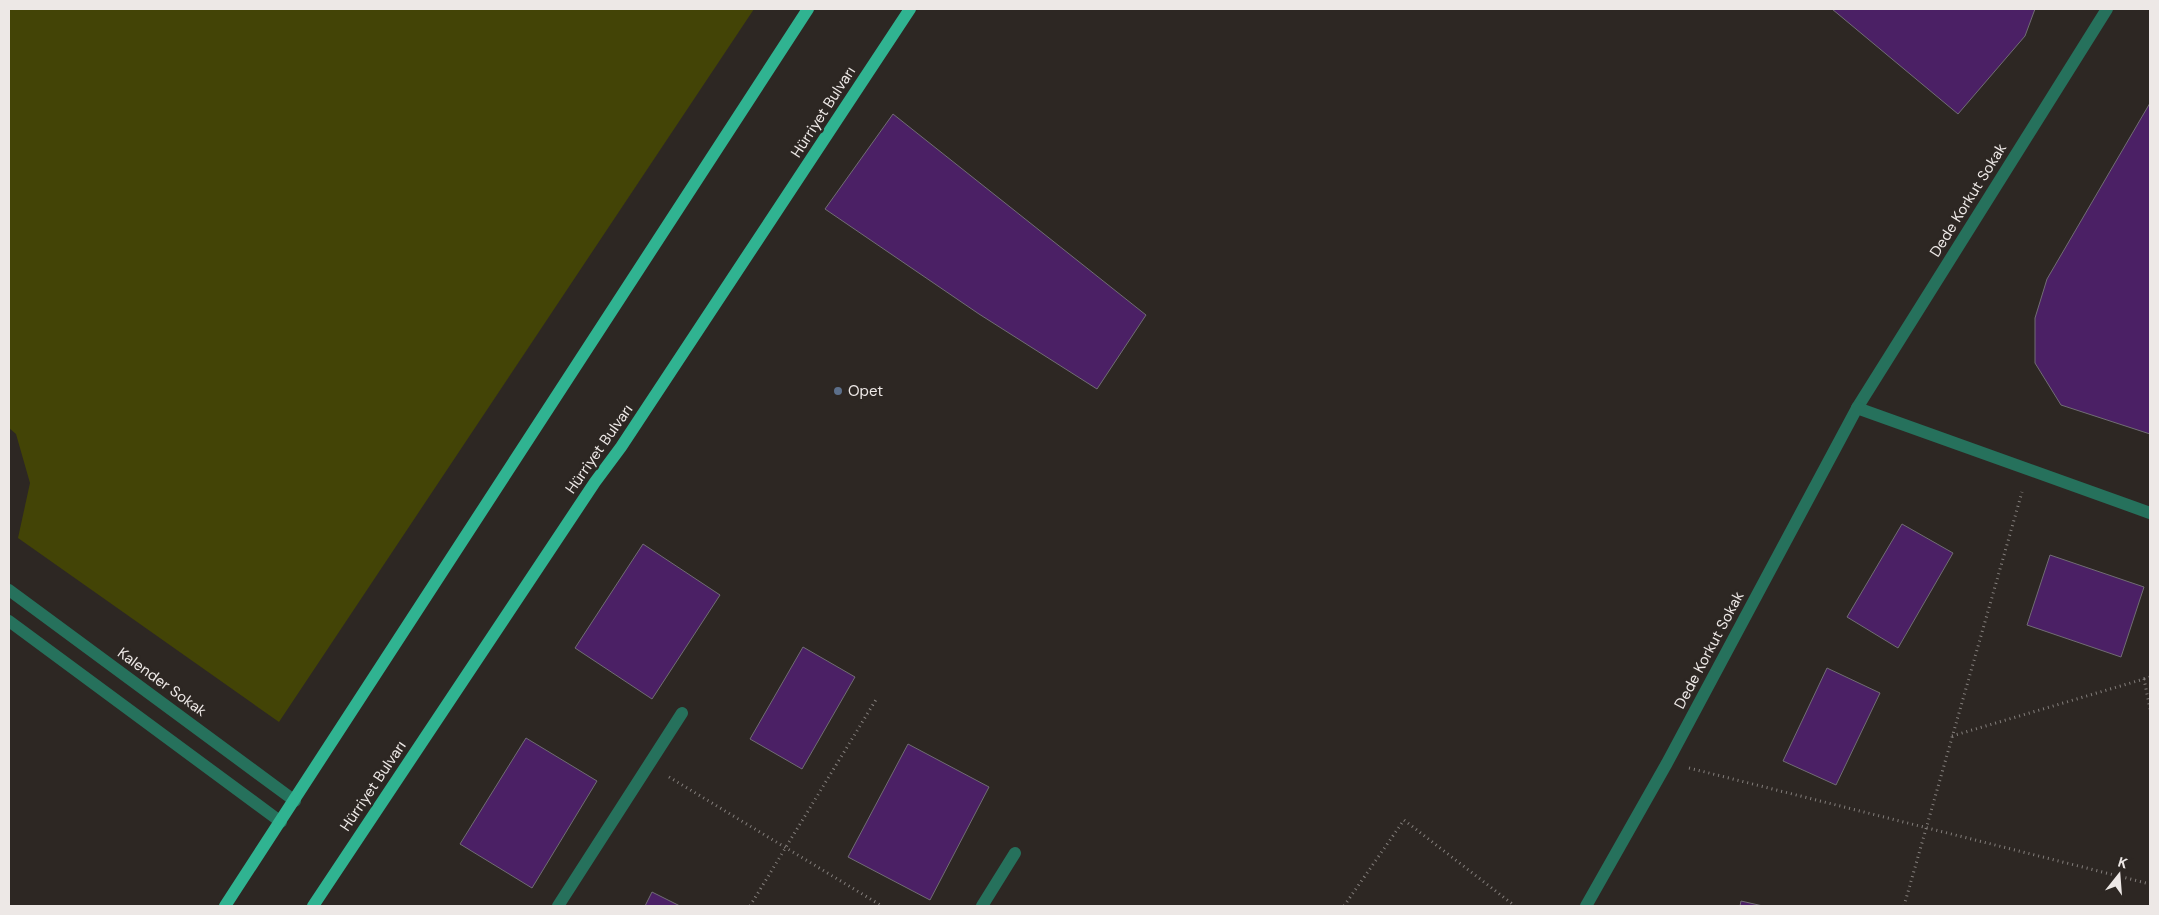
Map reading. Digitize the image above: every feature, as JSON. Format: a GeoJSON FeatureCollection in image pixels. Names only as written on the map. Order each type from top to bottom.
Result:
{"type":"FeatureCollection","features":[{"type":"Feature","properties":{"kind":"main road"},"geometry":{"type":"LineString","coordinates":[[225,906],[536,429],[774,58],[808,9]]}},
{"type":"Feature","properties":{"kind":"main road","name":"Hürriyet Bulvarı"},"geometry":{"type":"LineString","coordinates":[[313,906],[910,9]]}},
{"type":"Feature","properties":{"kind":"street","name":"Dede Korkut Sokak"},"geometry":{"type":"LineString","coordinates":[[1586,906],[1667,762],[1857,408],[2107,9]]}},
{"type":"Feature","properties":{"kind":"street"},"geometry":{"type":"LineString","coordinates":[[1857,408],[2150,514]]}},
{"type":"Feature","properties":{"kind":"street","name":"Kalender Sokak"},"geometry":{"type":"LineString","coordinates":[[9,590],[295,800]]}},
{"type":"Feature","properties":{"kind":"street"},"geometry":{"type":"LineString","coordinates":[[9,620],[281,822]]}},
{"type":"Feature","properties":{"kind":"street"},"geometry":{"type":"LineString","coordinates":[[558,906],[682,713]]}},
{"type":"Feature","properties":{"kind":"street"},"geometry":{"type":"LineString","coordinates":[[982,906],[1015,853]]}},
{"type":"Feature","properties":{"kind":"path"},"geometry":{"type":"LineString","coordinates":[[1904,906],[2028,470]]}},
{"type":"Feature","properties":{"kind":"path"},"geometry":{"type":"LineString","coordinates":[[1952,736],[2150,678]]}},
{"type":"Feature","properties":{"kind":"path"},"geometry":{"type":"LineString","coordinates":[[2144,680],[2150,709]]}},
{"type":"Feature","properties":{"kind":"path"},"geometry":{"type":"LineString","coordinates":[[750,906],[877,698]]}},
{"type":"Feature","properties":{"kind":"path"},"geometry":{"type":"LineString","coordinates":[[1667,762],[2150,884]]}},
{"type":"Feature","properties":{"kind":"path"},"geometry":{"type":"LineString","coordinates":[[649,765],[882,906]]}},
{"type":"Feature","properties":{"kind":"path"},"geometry":{"type":"LineString","coordinates":[[1344,906],[1404,820],[1515,906]]}},
{"type":"Feature","properties":{"kind":"shaded area"},"geometry":{"type":"Polygon","coordinates":[[[9,9],[754,9],[279,722],[18,538],[30,483],[16,434],[9,428],[9,9]]]}},
{"type":"Feature","properties":{"kind":"building"},"geometry":{"type":"Polygon","coordinates":[[[1832,9],[2035,9],[2025,36],[1958,114],[1832,9]]]}},
{"type":"Feature","properties":{"kind":"building"},"geometry":{"type":"Polygon","coordinates":[[[2150,103],[2150,434],[2061,405],[2035,363],[2035,318],[2047,279],[2150,103]]]}},
{"type":"Feature","properties":{"kind":"building"},"geometry":{"type":"Polygon","coordinates":[[[893,114],[1146,315],[1097,389],[979,314],[825,209],[893,114]]]}},
{"type":"Feature","properties":{"kind":"building"},"geometry":{"type":"Polygon","coordinates":[[[1902,524],[1953,553],[1898,648],[1847,617],[1902,524]]]}},
{"type":"Feature","properties":{"kind":"building"},"geometry":{"type":"Polygon","coordinates":[[[643,544],[720,595],[652,699],[575,648],[643,544]]]}},
{"type":"Feature","properties":{"kind":"building"},"geometry":{"type":"Polygon","coordinates":[[[2050,555],[2144,587],[2121,657],[2027,625],[2050,555]]]}},
{"type":"Feature","properties":{"kind":"building"},"geometry":{"type":"Polygon","coordinates":[[[803,647],[855,677],[802,769],[750,739],[803,647]]]}},
{"type":"Feature","properties":{"kind":"building"},"geometry":{"type":"Polygon","coordinates":[[[1827,668],[1880,693],[1836,785],[1783,761],[1827,668]]]}},
{"type":"Feature","properties":{"kind":"building"},"geometry":{"type":"Polygon","coordinates":[[[526,738],[597,781],[532,888],[460,844],[526,738]]]}},
{"type":"Feature","properties":{"kind":"building"},"geometry":{"type":"Polygon","coordinates":[[[908,744],[989,787],[930,900],[848,857],[908,744]]]}},
{"type":"Feature","properties":{"kind":"building"},"geometry":{"type":"Polygon","coordinates":[[[652,892],[680,906],[645,906],[652,892]]]}},
{"type":"Feature","properties":{"kind":"building"},"geometry":{"type":"Polygon","coordinates":[[[1741,901],[1763,906],[1740,906],[1741,901]]]}},
{"type":"Feature","properties":{"kind":"place","name":"Opet"},"geometry":{"type":"Point","coordinates":[838,391]}}]}
